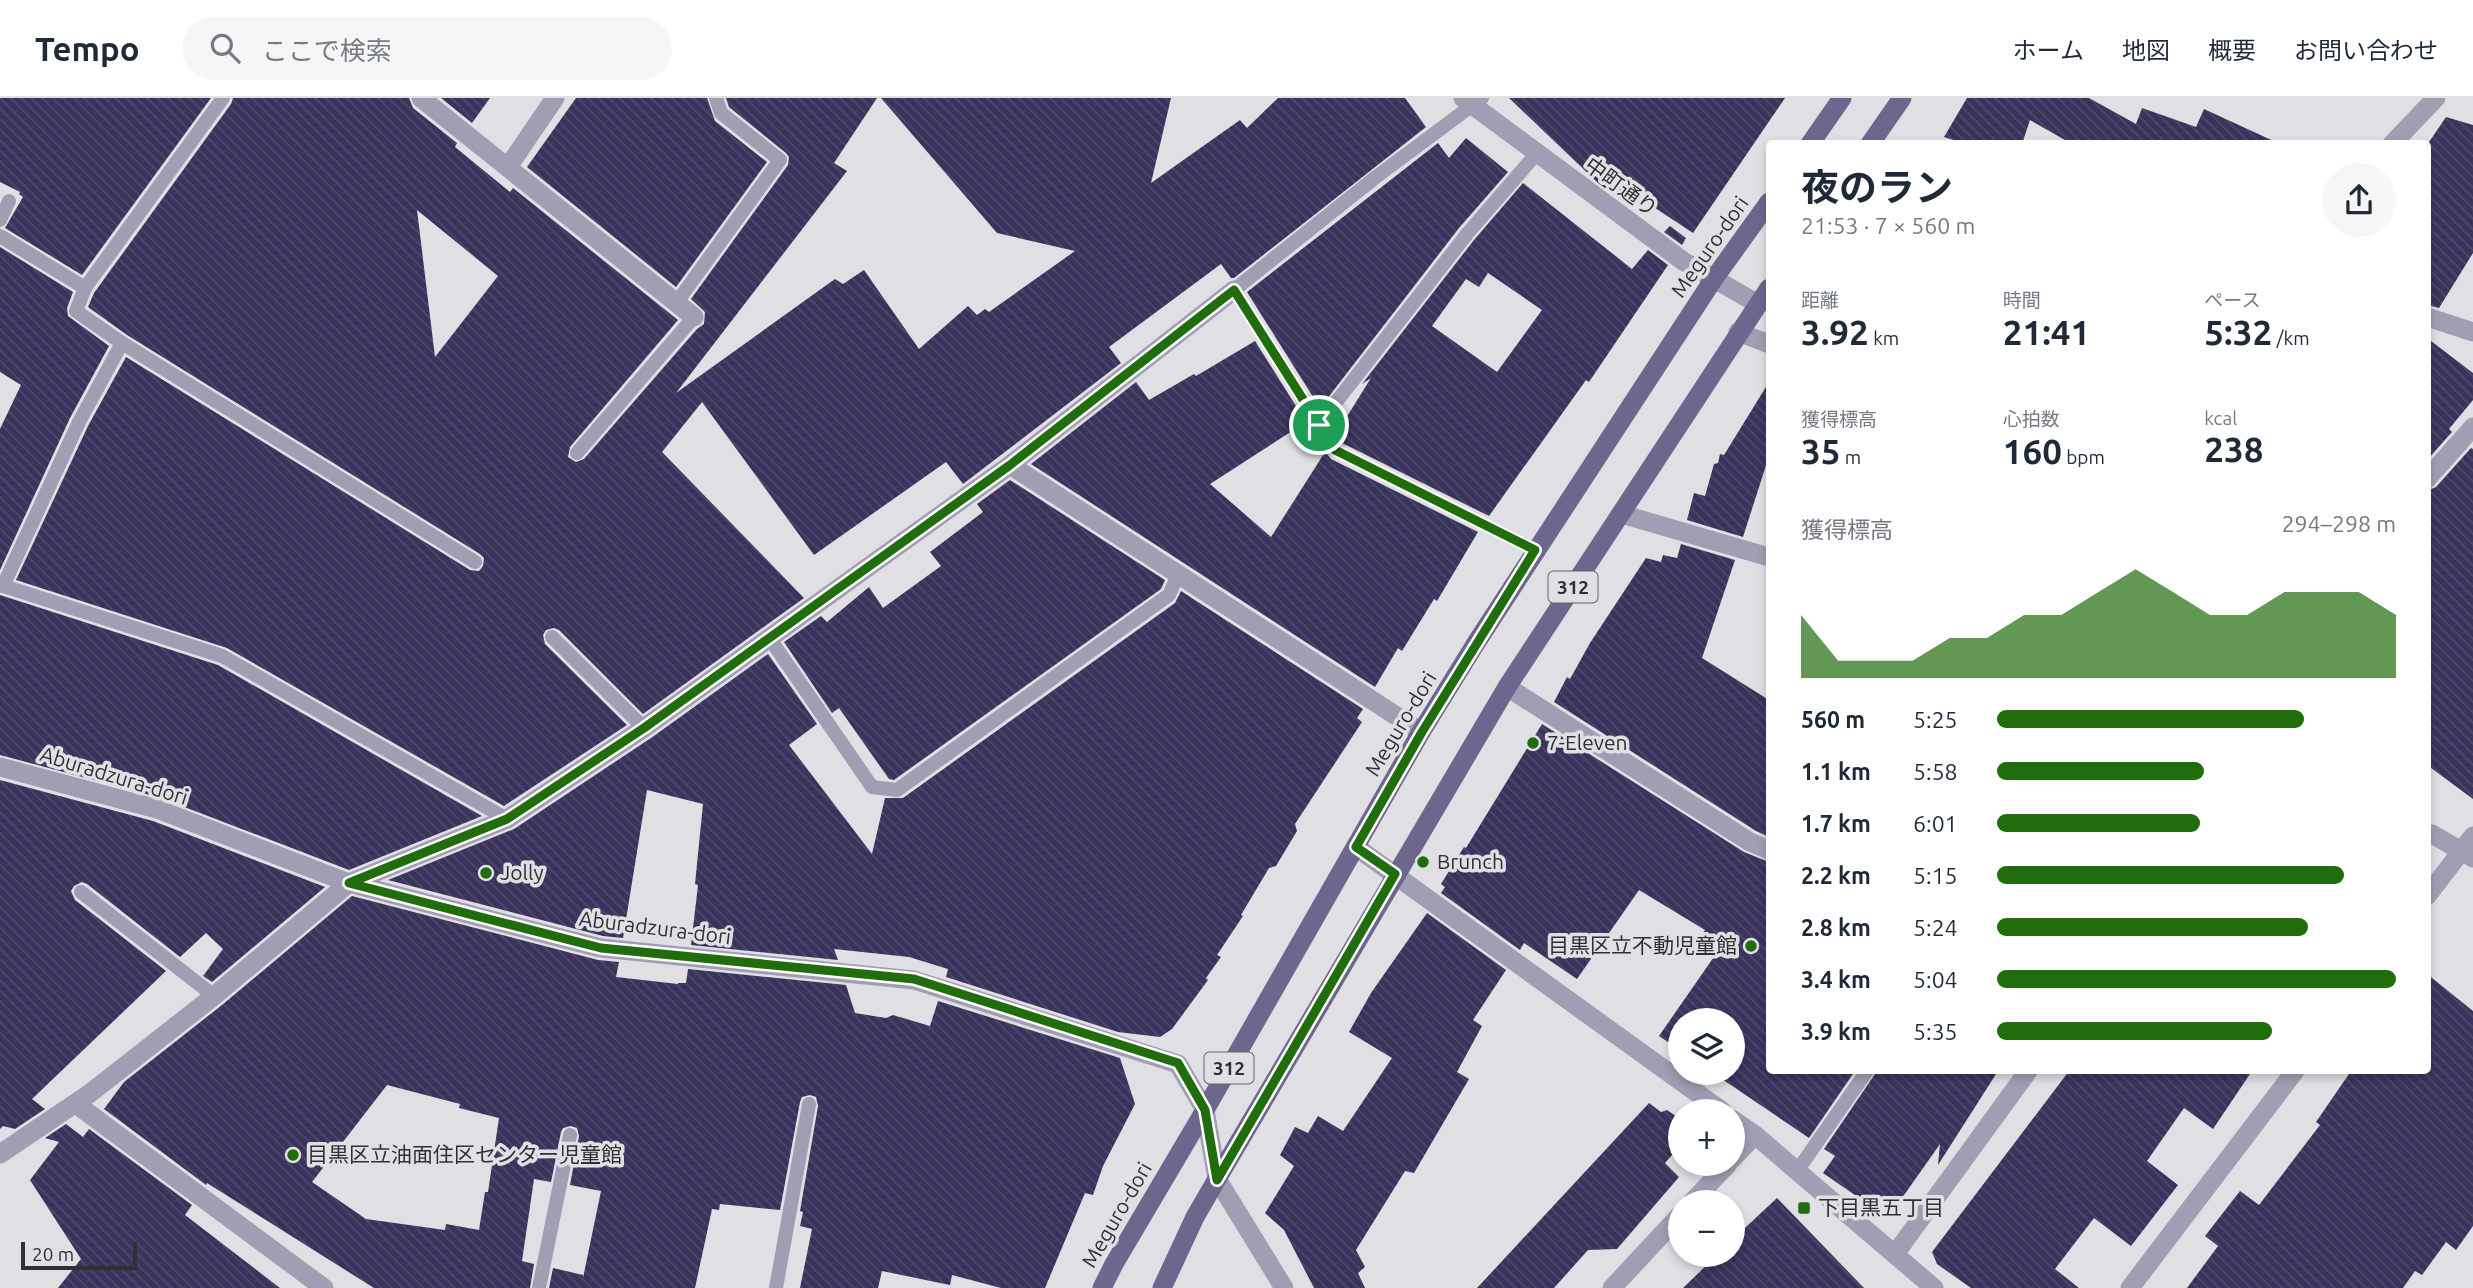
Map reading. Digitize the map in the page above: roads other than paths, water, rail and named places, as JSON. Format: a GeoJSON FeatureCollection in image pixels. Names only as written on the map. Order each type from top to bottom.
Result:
{"type":"FeatureCollection","features":[{"type":"Feature","properties":{"kind":"main road"},"geometry":{"type":"LineString","coordinates":[[1814,140],[1842,98]]}},
{"type":"Feature","properties":{"kind":"main road"},"geometry":{"type":"LineString","coordinates":[[1877,140],[1902,98]]}},
{"type":"Feature","properties":{"kind":"main road","name":"Meguro-dori"},"geometry":{"type":"LineString","coordinates":[[1102,1288],[1422,732],[1535,550],[1713,280],[1766,206]]}},
{"type":"Feature","properties":{"kind":"main road","name":"312"},"geometry":{"type":"LineString","coordinates":[[1162,1288],[1195,1217],[1507,687],[1766,292]]}},
{"type":"Feature","properties":{"kind":"street"},"geometry":{"type":"LineString","coordinates":[[421,98],[694,317]]}},
{"type":"Feature","properties":{"kind":"street"},"geometry":{"type":"LineString","coordinates":[[508,167],[555,98]]}},
{"type":"Feature","properties":{"kind":"street"},"geometry":{"type":"LineString","coordinates":[[2396,140],[2436,98]]}},
{"type":"Feature","properties":{"kind":"street","name":"中町通り"},"geometry":{"type":"LineString","coordinates":[[1473,101],[1683,261],[1758,304]]}},
{"type":"Feature","properties":{"kind":"street"},"geometry":{"type":"LineString","coordinates":[[0,1154],[76,1104],[214,996],[349,883],[507,819],[644,728],[1010,465],[1234,290]]}},
{"type":"Feature","properties":{"kind":"street"},"geometry":{"type":"LineString","coordinates":[[2431,318],[2473,332]]}},
{"type":"Feature","properties":{"kind":"street"},"geometry":{"type":"LineString","coordinates":[[1738,332],[1766,343]]}},
{"type":"Feature","properties":{"kind":"street"},"geometry":{"type":"LineString","coordinates":[[2431,474],[2473,427]]}},
{"type":"Feature","properties":{"kind":"street"},"geometry":{"type":"LineString","coordinates":[[1010,465],[1422,732]]}},
{"type":"Feature","properties":{"kind":"street"},"geometry":{"type":"LineString","coordinates":[[1621,514],[1766,556]]}},
{"type":"Feature","properties":{"kind":"street"},"geometry":{"type":"LineString","coordinates":[[1507,687],[1750,842],[1766,849]]}},
{"type":"Feature","properties":{"kind":"street","name":"Aburadzura-dori"},"geometry":{"type":"LineString","coordinates":[[0,767],[157,809],[349,883],[601,948],[914,979],[1178,1063],[1205,1110]]}},
{"type":"Feature","properties":{"kind":"street"},"geometry":{"type":"LineString","coordinates":[[2431,834],[2469,848],[2431,891]]}},
{"type":"Feature","properties":{"kind":"street"},"geometry":{"type":"LineString","coordinates":[[1356,847],[1705,1099]]}},
{"type":"Feature","properties":{"kind":"street"},"geometry":{"type":"LineString","coordinates":[[1895,1255],[2026,1074]]}},
{"type":"Feature","properties":{"kind":"street"},"geometry":{"type":"LineString","coordinates":[[2130,1288],[2293,1074]]}},
{"type":"Feature","properties":{"kind":"street"},"geometry":{"type":"LineString","coordinates":[[76,1104],[324,1288]]}},
{"type":"Feature","properties":{"kind":"street"},"geometry":{"type":"LineString","coordinates":[[1205,1110],[1217,1180],[1284,1288]]}},
{"type":"Feature","properties":{"kind":"street"},"geometry":{"type":"LineString","coordinates":[[1745,1128],[1934,1288]]}},
{"type":"Feature","properties":{"kind":"street"},"geometry":{"type":"LineString","coordinates":[[1745,1145],[1755,1135]]}},
{"type":"Feature","properties":{"kind":"street"},"geometry":{"type":"LineString","coordinates":[[1703,1190],[1717,1176]]}},
{"type":"Feature","properties":{"kind":"street"},"geometry":{"type":"LineString","coordinates":[[1612,1288],[1668,1228]]}},
{"type":"Feature","properties":{"kind":"lane"},"geometry":{"type":"LineString","coordinates":[[223,98],[85,288],[76,311],[122,343],[475,562]]}},
{"type":"Feature","properties":{"kind":"lane"},"geometry":{"type":"LineString","coordinates":[[677,302],[780,160],[721,113],[716,98]]}},
{"type":"Feature","properties":{"kind":"lane"},"geometry":{"type":"LineString","coordinates":[[1473,101],[1234,290],[1335,450],[1535,550]]}},
{"type":"Feature","properties":{"kind":"lane"},"geometry":{"type":"LineString","coordinates":[[1319,425],[1467,233],[1538,153]]}},
{"type":"Feature","properties":{"kind":"lane"},"geometry":{"type":"LineString","coordinates":[[0,220],[9,201]]}},
{"type":"Feature","properties":{"kind":"lane"},"geometry":{"type":"LineString","coordinates":[[0,236],[85,288]]}},
{"type":"Feature","properties":{"kind":"lane"},"geometry":{"type":"LineString","coordinates":[[578,453],[694,317]]}},
{"type":"Feature","properties":{"kind":"lane"},"geometry":{"type":"LineString","coordinates":[[122,343],[79,422],[1,585],[222,656],[507,819]]}},
{"type":"Feature","properties":{"kind":"lane"},"geometry":{"type":"LineString","coordinates":[[770,639],[872,787],[897,790],[1169,594],[1178,575]]}},
{"type":"Feature","properties":{"kind":"lane"},"geometry":{"type":"LineString","coordinates":[[552,637],[644,728]]}},
{"type":"Feature","properties":{"kind":"lane"},"geometry":{"type":"LineString","coordinates":[[81,891],[214,996]]}},
{"type":"Feature","properties":{"kind":"lane"},"geometry":{"type":"LineString","coordinates":[[1797,1171],[1865,1074]]}},
{"type":"Feature","properties":{"kind":"lane"},"geometry":{"type":"LineString","coordinates":[[776,1288],[809,1104]]}},
{"type":"Feature","properties":{"kind":"lane"},"geometry":{"type":"LineString","coordinates":[[538,1288],[570,1135]]}},
{"type":"Feature","properties":{"kind":"place","name":"7-Eleven"},"geometry":{"type":"Point","coordinates":[1533,743]}},
{"type":"Feature","properties":{"kind":"place","name":"Brunch"},"geometry":{"type":"Point","coordinates":[1423,862]}},
{"type":"Feature","properties":{"kind":"place","name":"Jolly"},"geometry":{"type":"Point","coordinates":[486,873]}},
{"type":"Feature","properties":{"kind":"place","name":"目黒区立不動児童館"},"geometry":{"type":"Point","coordinates":[1751,946]}},
{"type":"Feature","properties":{"kind":"place","name":"目黒区立油面住区センター児童館"},"geometry":{"type":"Point","coordinates":[293,1155]}},
{"type":"Feature","properties":{"kind":"place","name":"下目黒五丁目"},"geometry":{"type":"Point","coordinates":[1804,1208]}}]}
